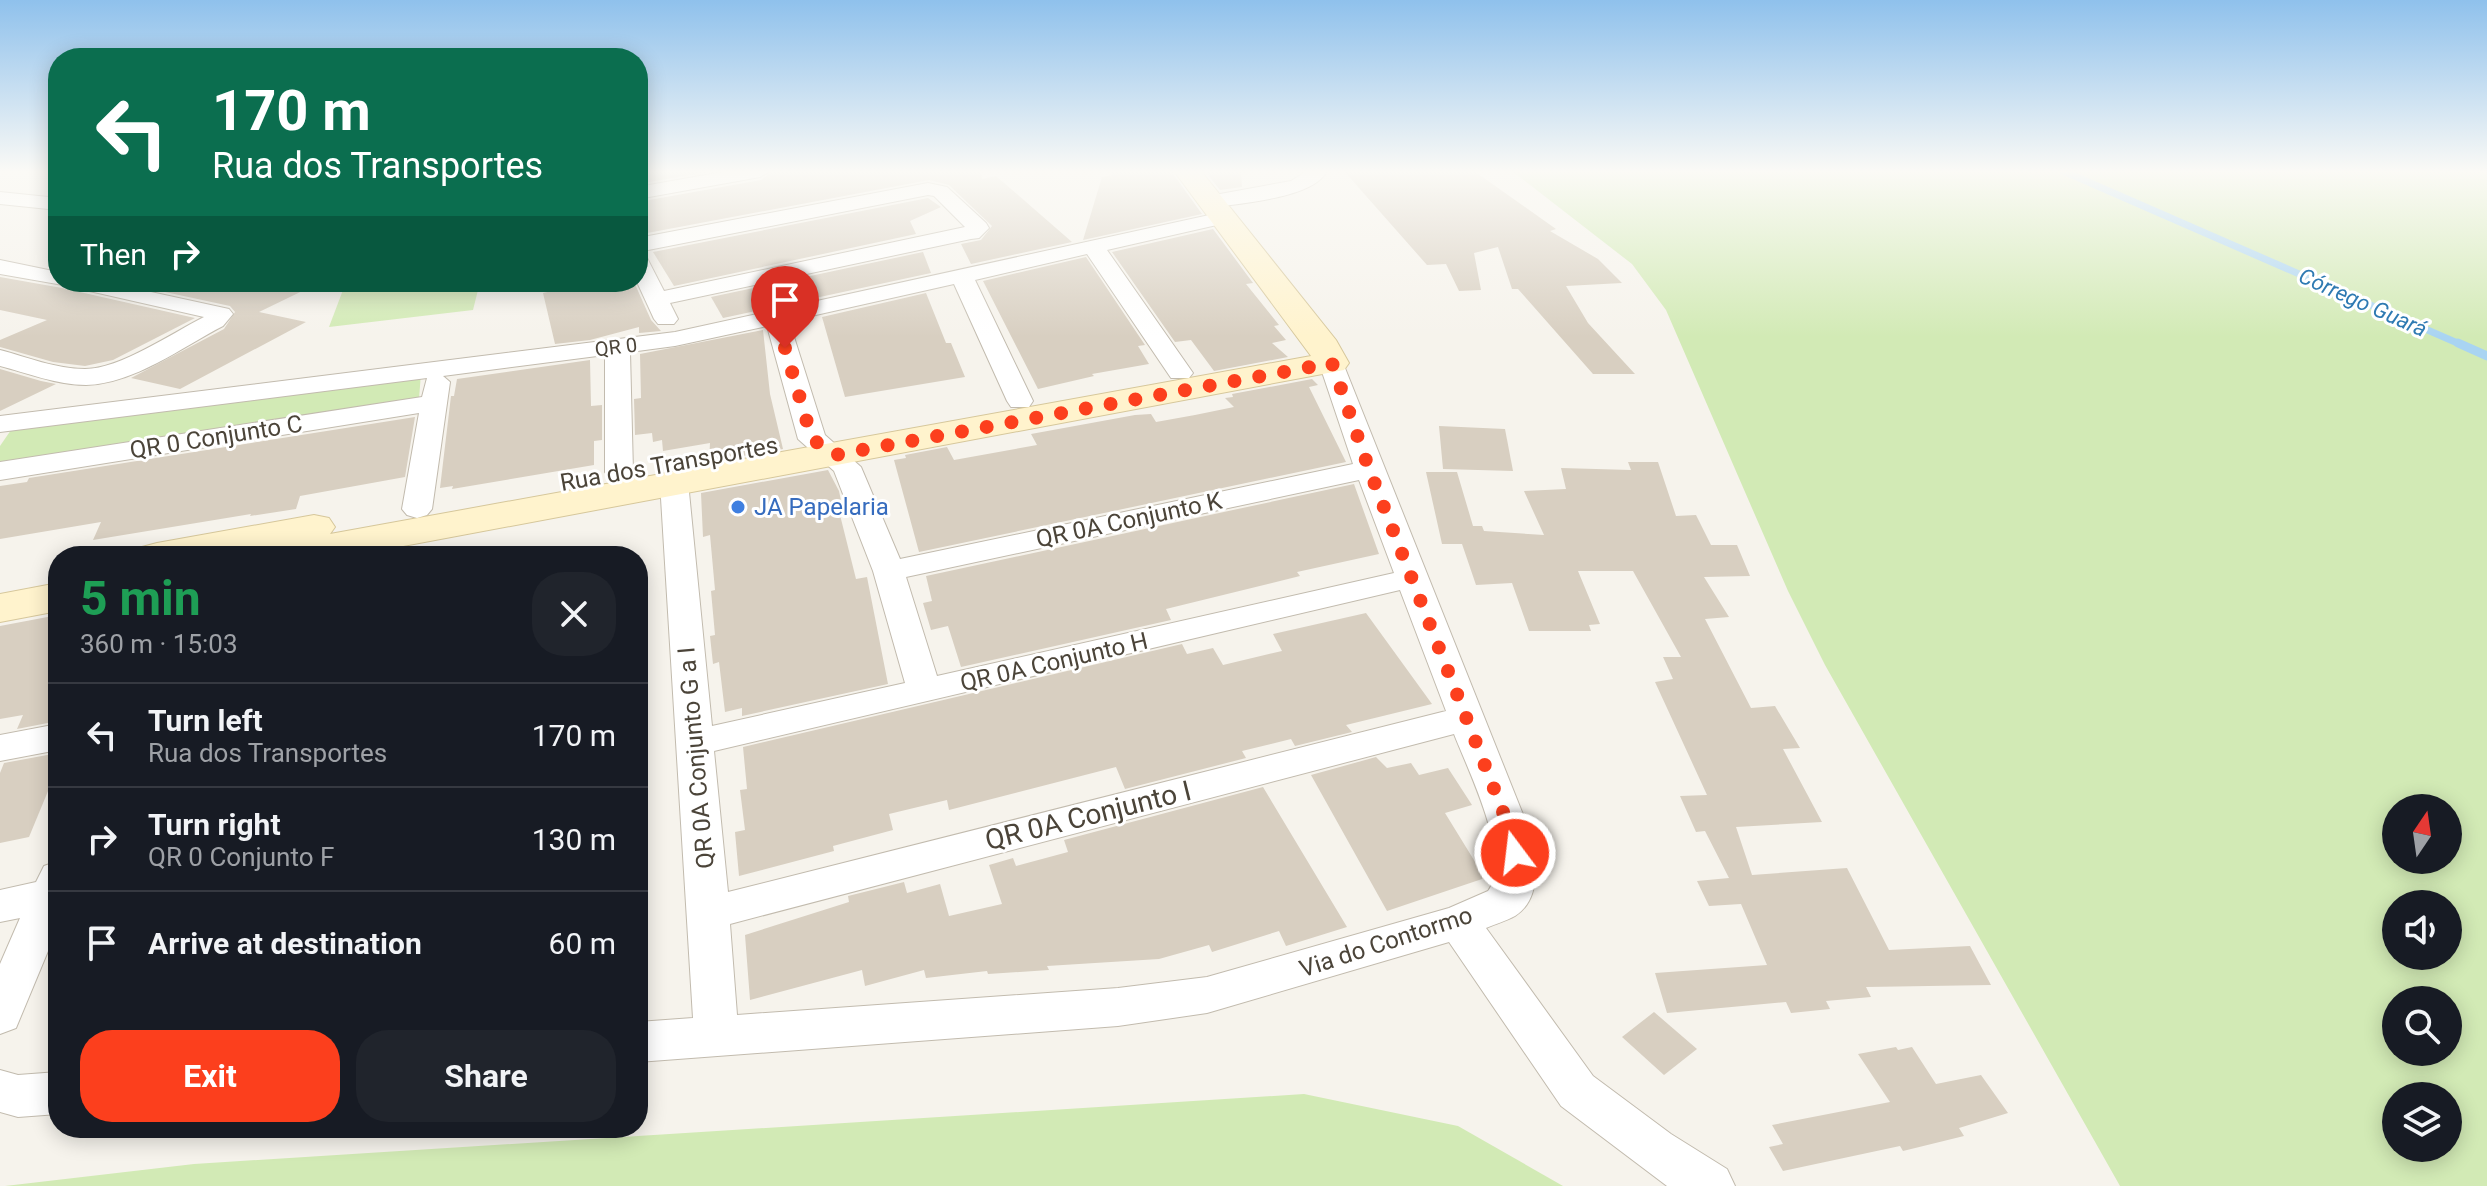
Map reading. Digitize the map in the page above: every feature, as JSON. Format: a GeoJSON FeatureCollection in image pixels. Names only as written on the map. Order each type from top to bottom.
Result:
{"type":"FeatureCollection","features":[{"type":"Feature","properties":{"kind":"street"},"geometry":{"type":"LineString","coordinates":[[648,243],[735,226]]}},
{"type":"Feature","properties":{"kind":"street"},"geometry":{"type":"LineString","coordinates":[[658,299],[971,233],[976,226]]}},
{"type":"Feature","properties":{"kind":"street","name":"QR 0"},"geometry":{"type":"LineString","coordinates":[[0,424],[675,339],[1094,248],[1164,226]]}},
{"type":"Feature","properties":{"kind":"street","name":"Via do Contormo"},"geometry":{"type":"LineString","coordinates":[[648,1041],[1118,1007],[1207,995],[1458,922],[1503,903],[1511,892],[1515,879],[1515,853],[1507,822],[1369,469],[1328,355],[1229,226]]}},
{"type":"Feature","properties":{"kind":"street"},"geometry":{"type":"LineString","coordinates":[[1094,248],[1180,373]]}},
{"type":"Feature","properties":{"kind":"street"},"geometry":{"type":"LineString","coordinates":[[0,267],[48,277]]}},
{"type":"Feature","properties":{"kind":"street"},"geometry":{"type":"LineString","coordinates":[[963,278],[1020,401]]}},
{"type":"Feature","properties":{"kind":"street"},"geometry":{"type":"LineString","coordinates":[[648,280],[675,339]]}},
{"type":"Feature","properties":{"kind":"street"},"geometry":{"type":"LineString","coordinates":[[0,358],[94,377],[113,371],[215,321],[221,314],[119,292]]}},
{"type":"Feature","properties":{"kind":"street"},"geometry":{"type":"LineString","coordinates":[[776,317],[823,447],[847,467],[889,571],[925,692]]}},
{"type":"Feature","properties":{"kind":"street"},"geometry":{"type":"LineString","coordinates":[[617,347],[619,472]]}},
{"type":"Feature","properties":{"kind":"street","name":"Rua dos Transportes"},"geometry":{"type":"LineString","coordinates":[[334,546],[674,482],[1020,401],[1180,373],[1328,355]]}},
{"type":"Feature","properties":{"kind":"street","name":"Rua dos Transportes"},"geometry":{"type":"LineString","coordinates":[[217,546],[619,472],[823,447],[1328,355]]}},
{"type":"Feature","properties":{"kind":"street"},"geometry":{"type":"LineString","coordinates":[[417,509],[440,367]]}},
{"type":"Feature","properties":{"kind":"street","name":"QR 0 Conjunto C"},"geometry":{"type":"LineString","coordinates":[[0,471],[432,403]]}},
{"type":"Feature","properties":{"kind":"street","name":"QR 0A Conjunto K"},"geometry":{"type":"LineString","coordinates":[[889,571],[1369,469]]}},
{"type":"Feature","properties":{"kind":"street","name":"QR 0A Conjunto G a I"},"geometry":{"type":"LineString","coordinates":[[674,482],[716,1035]]}},
{"type":"Feature","properties":{"kind":"street"},"geometry":{"type":"LineString","coordinates":[[0,584],[48,576]]}},
{"type":"Feature","properties":{"kind":"street","name":"QR 0A Conjunto H"},"geometry":{"type":"LineString","coordinates":[[695,743],[1412,578]]}},
{"type":"Feature","properties":{"kind":"street"},"geometry":{"type":"LineString","coordinates":[[0,608],[48,599]]}},
{"type":"Feature","properties":{"kind":"street","name":"QR 0A Conjunto I"},"geometry":{"type":"LineString","coordinates":[[709,913],[1467,718]]}},
{"type":"Feature","properties":{"kind":"street"},"geometry":{"type":"LineString","coordinates":[[0,748],[48,739]]}},
{"type":"Feature","properties":{"kind":"street"},"geometry":{"type":"LineString","coordinates":[[0,906],[48,889]]}},
{"type":"Feature","properties":{"kind":"street"},"geometry":{"type":"LineString","coordinates":[[0,1015],[48,902]]}},
{"type":"Feature","properties":{"kind":"street"},"geometry":{"type":"LineString","coordinates":[[1458,922],[1577,1091],[1654,1150],[1710,1186]]}},
{"type":"Feature","properties":{"kind":"street"},"geometry":{"type":"LineString","coordinates":[[0,1091],[18,1096],[48,1094]]}},
{"type":"Feature","properties":{"kind":"green space"},"geometry":{"type":"Polygon","coordinates":[[[1583,226],[2487,226],[2487,1186],[2120,1186],[1825,665],[1788,591],[1666,310],[1632,264],[1583,226]]]}},
{"type":"Feature","properties":{"kind":"green space"},"geometry":{"type":"Polygon","coordinates":[[[342,292],[478,292],[473,310],[329,327],[342,292]]]}},
{"type":"Feature","properties":{"kind":"green space"},"geometry":{"type":"Polygon","coordinates":[[[421,373],[419,399],[0,467],[0,446],[11,430],[421,373]]]}},
{"type":"Feature","properties":{"kind":"green space"},"geometry":{"type":"Polygon","coordinates":[[[1304,1094],[1458,1126],[1563,1186],[5,1186],[194,1164],[648,1138],[648,1135],[1304,1094]]]}},
{"type":"Feature","properties":{"kind":"building"},"geometry":{"type":"Polygon","coordinates":[[[648,226],[683,226],[648,233],[648,226]]]}},
{"type":"Feature","properties":{"kind":"building"},"geometry":{"type":"Polygon","coordinates":[[[784,226],[912,226],[916,234],[674,286],[653,252],[784,226]]]}},
{"type":"Feature","properties":{"kind":"building"},"geometry":{"type":"Polygon","coordinates":[[[992,226],[1054,226],[1072,242],[971,264],[961,244],[981,240],[992,226]]]}},
{"type":"Feature","properties":{"kind":"building"},"geometry":{"type":"Polygon","coordinates":[[[1087,226],[1145,226],[1083,240],[1087,226]]]}},
{"type":"Feature","properties":{"kind":"building"},"geometry":{"type":"Polygon","coordinates":[[[1393,226],[1552,226],[1556,229],[1550,231],[1598,259],[1622,283],[1566,286],[1588,323],[1635,374],[1593,374],[1518,289],[1512,289],[1498,247],[1474,253],[1481,290],[1459,291],[1446,264],[1427,265],[1393,226]]]}},
{"type":"Feature","properties":{"kind":"building"},"geometry":{"type":"Polygon","coordinates":[[[1213,229],[1253,283],[1246,284],[1279,325],[1274,326],[1286,340],[1272,343],[1288,357],[1214,371],[1191,340],[1175,342],[1112,252],[1213,229]]]}},
{"type":"Feature","properties":{"kind":"building"},"geometry":{"type":"Polygon","coordinates":[[[923,252],[931,273],[723,318],[711,297],[923,252]]]}},
{"type":"Feature","properties":{"kind":"building"},"geometry":{"type":"Polygon","coordinates":[[[1086,257],[1145,345],[1138,346],[1149,364],[1092,374],[1094,376],[1038,389],[983,281],[1086,257]]]}},
{"type":"Feature","properties":{"kind":"building"},"geometry":{"type":"Polygon","coordinates":[[[0,277],[48,286],[48,292],[80,292],[195,318],[113,360],[85,366],[53,362],[0,347],[0,340],[47,320],[0,310],[0,277]]]}},
{"type":"Feature","properties":{"kind":"building"},"geometry":{"type":"Polygon","coordinates":[[[165,292],[300,292],[259,312],[306,322],[180,389],[131,378],[224,329],[235,312],[230,306],[165,292]]]}},
{"type":"Feature","properties":{"kind":"building"},"geometry":{"type":"Polygon","coordinates":[[[638,292],[651,320],[661,331],[639,333],[639,327],[590,340],[555,344],[543,293],[638,292]]]}},
{"type":"Feature","properties":{"kind":"building"},"geometry":{"type":"Polygon","coordinates":[[[926,293],[946,343],[951,343],[965,377],[845,397],[822,317],[926,293]]]}},
{"type":"Feature","properties":{"kind":"building"},"geometry":{"type":"Polygon","coordinates":[[[763,330],[770,394],[783,449],[709,462],[710,443],[663,451],[662,440],[653,442],[652,433],[635,435],[634,399],[641,398],[640,354],[763,330]]]}},
{"type":"Feature","properties":{"kind":"building"},"geometry":{"type":"Polygon","coordinates":[[[590,360],[591,406],[602,405],[602,440],[594,441],[594,465],[452,489],[453,486],[440,488],[451,396],[454,396],[457,379],[590,360]]]}},
{"type":"Feature","properties":{"kind":"building"},"geometry":{"type":"Polygon","coordinates":[[[0,369],[41,381],[56,384],[0,411],[0,369]]]}},
{"type":"Feature","properties":{"kind":"building"},"geometry":{"type":"Polygon","coordinates":[[[1312,379],[1318,385],[1309,387],[1346,462],[919,552],[894,460],[906,458],[905,455],[947,447],[954,460],[1037,445],[1031,434],[1135,415],[1151,414],[1156,422],[1195,415],[1234,407],[1225,398],[1233,397],[1232,394],[1312,379]]]}},
{"type":"Feature","properties":{"kind":"building"},"geometry":{"type":"Polygon","coordinates":[[[415,417],[405,477],[300,496],[296,509],[93,540],[101,522],[0,539],[0,486],[27,482],[29,478],[415,417]]]}},
{"type":"Feature","properties":{"kind":"building"},"geometry":{"type":"Polygon","coordinates":[[[1439,426],[1505,429],[1513,471],[1443,469],[1439,426]]]}},
{"type":"Feature","properties":{"kind":"building"},"geometry":{"type":"Polygon","coordinates":[[[1628,462],[1658,462],[1676,516],[1696,515],[1711,545],[1737,545],[1750,576],[1704,577],[1729,617],[1705,619],[1751,708],[1775,706],[1800,748],[1783,749],[1822,822],[1736,827],[1752,875],[1847,868],[1889,950],[1970,946],[1991,985],[1866,987],[1871,997],[1826,1001],[1830,1009],[1791,1013],[1786,1002],[1667,1013],[1655,973],[1767,965],[1741,904],[1709,906],[1697,881],[1729,878],[1705,831],[1696,832],[1680,796],[1707,795],[1655,682],[1673,679],[1663,657],[1681,657],[1633,571],[1578,571],[1600,624],[1589,625],[1591,631],[1529,631],[1512,583],[1476,585],[1462,544],[1442,544],[1426,472],[1457,472],[1473,526],[1482,526],[1484,531],[1544,535],[1524,491],[1566,489],[1561,468],[1631,470],[1628,462]]]}},
{"type":"Feature","properties":{"kind":"building"},"geometry":{"type":"Polygon","coordinates":[[[828,470],[839,491],[843,510],[839,511],[856,579],[867,577],[888,684],[742,716],[742,708],[725,712],[719,662],[713,664],[710,636],[715,635],[711,591],[715,590],[710,535],[703,537],[701,493],[828,470]]]}},
{"type":"Feature","properties":{"kind":"building"},"geometry":{"type":"Polygon","coordinates":[[[1354,484],[1379,554],[1297,572],[1300,576],[1166,609],[1171,620],[961,667],[948,626],[931,630],[923,603],[932,601],[926,576],[1354,484]]]}},
{"type":"Feature","properties":{"kind":"building"},"geometry":{"type":"Polygon","coordinates":[[[1366,613],[1432,704],[1346,725],[1352,732],[1295,746],[1291,739],[1242,751],[1246,758],[1125,789],[1116,767],[949,810],[947,800],[889,814],[893,830],[833,846],[834,851],[739,876],[735,832],[745,830],[740,790],[747,789],[743,747],[1182,644],[1187,654],[1213,648],[1223,665],[1282,651],[1273,634],[1366,613]]]}},
{"type":"Feature","properties":{"kind":"building"},"geometry":{"type":"Polygon","coordinates":[[[48,617],[48,723],[17,729],[23,715],[0,719],[0,626],[48,617]]]}},
{"type":"Feature","properties":{"kind":"building"},"geometry":{"type":"Polygon","coordinates":[[[48,755],[48,791],[29,837],[0,843],[0,773],[4,763],[48,755]]]}},
{"type":"Feature","properties":{"kind":"building"},"geometry":{"type":"Polygon","coordinates":[[[1376,757],[1387,768],[1411,763],[1419,775],[1448,768],[1472,805],[1445,813],[1485,878],[1387,911],[1311,775],[1376,757]]]}},
{"type":"Feature","properties":{"kind":"building"},"geometry":{"type":"Polygon","coordinates":[[[1263,787],[1347,927],[1286,946],[1279,931],[1212,952],[1209,945],[1159,959],[1047,966],[1049,970],[988,974],[987,971],[926,978],[924,970],[865,986],[862,970],[750,1000],[745,935],[849,902],[848,896],[904,882],[907,893],[940,884],[949,916],[1002,904],[989,865],[1013,858],[1016,866],[1068,852],[1064,840],[1263,787]]]}},
{"type":"Feature","properties":{"kind":"building"},"geometry":{"type":"Polygon","coordinates":[[[1654,1012],[1697,1049],[1664,1075],[1622,1037],[1654,1012]]]}},
{"type":"Feature","properties":{"kind":"building"},"geometry":{"type":"Polygon","coordinates":[[[1896,1047],[1898,1050],[1912,1047],[1936,1084],[1981,1075],[2008,1113],[1959,1128],[1964,1136],[1903,1151],[1900,1146],[1783,1171],[1769,1147],[1783,1144],[1772,1125],[1890,1102],[1858,1054],[1896,1047]]]}},
{"type":"Feature","properties":{"kind":"waterway","name":"Córrego Guará"},"geometry":{"type":"LineString","coordinates":[[2190,226],[2462,345]]}},
{"type":"Feature","properties":{"kind":"waterway","name":"Córrego Guará"},"geometry":{"type":"LineString","coordinates":[[2458,343],[2487,356]]}},
{"type":"Feature","properties":{"kind":"place","name":"JA Papelaria"},"geometry":{"type":"Point","coordinates":[738,507]}},
{"type":"Feature","properties":{"kind":"route"},"geometry":{"type":"LineString","coordinates":[[785,348],[812,439],[835,455],[1332,363],[1369,469],[1507,822],[1515,853]]}}]}
